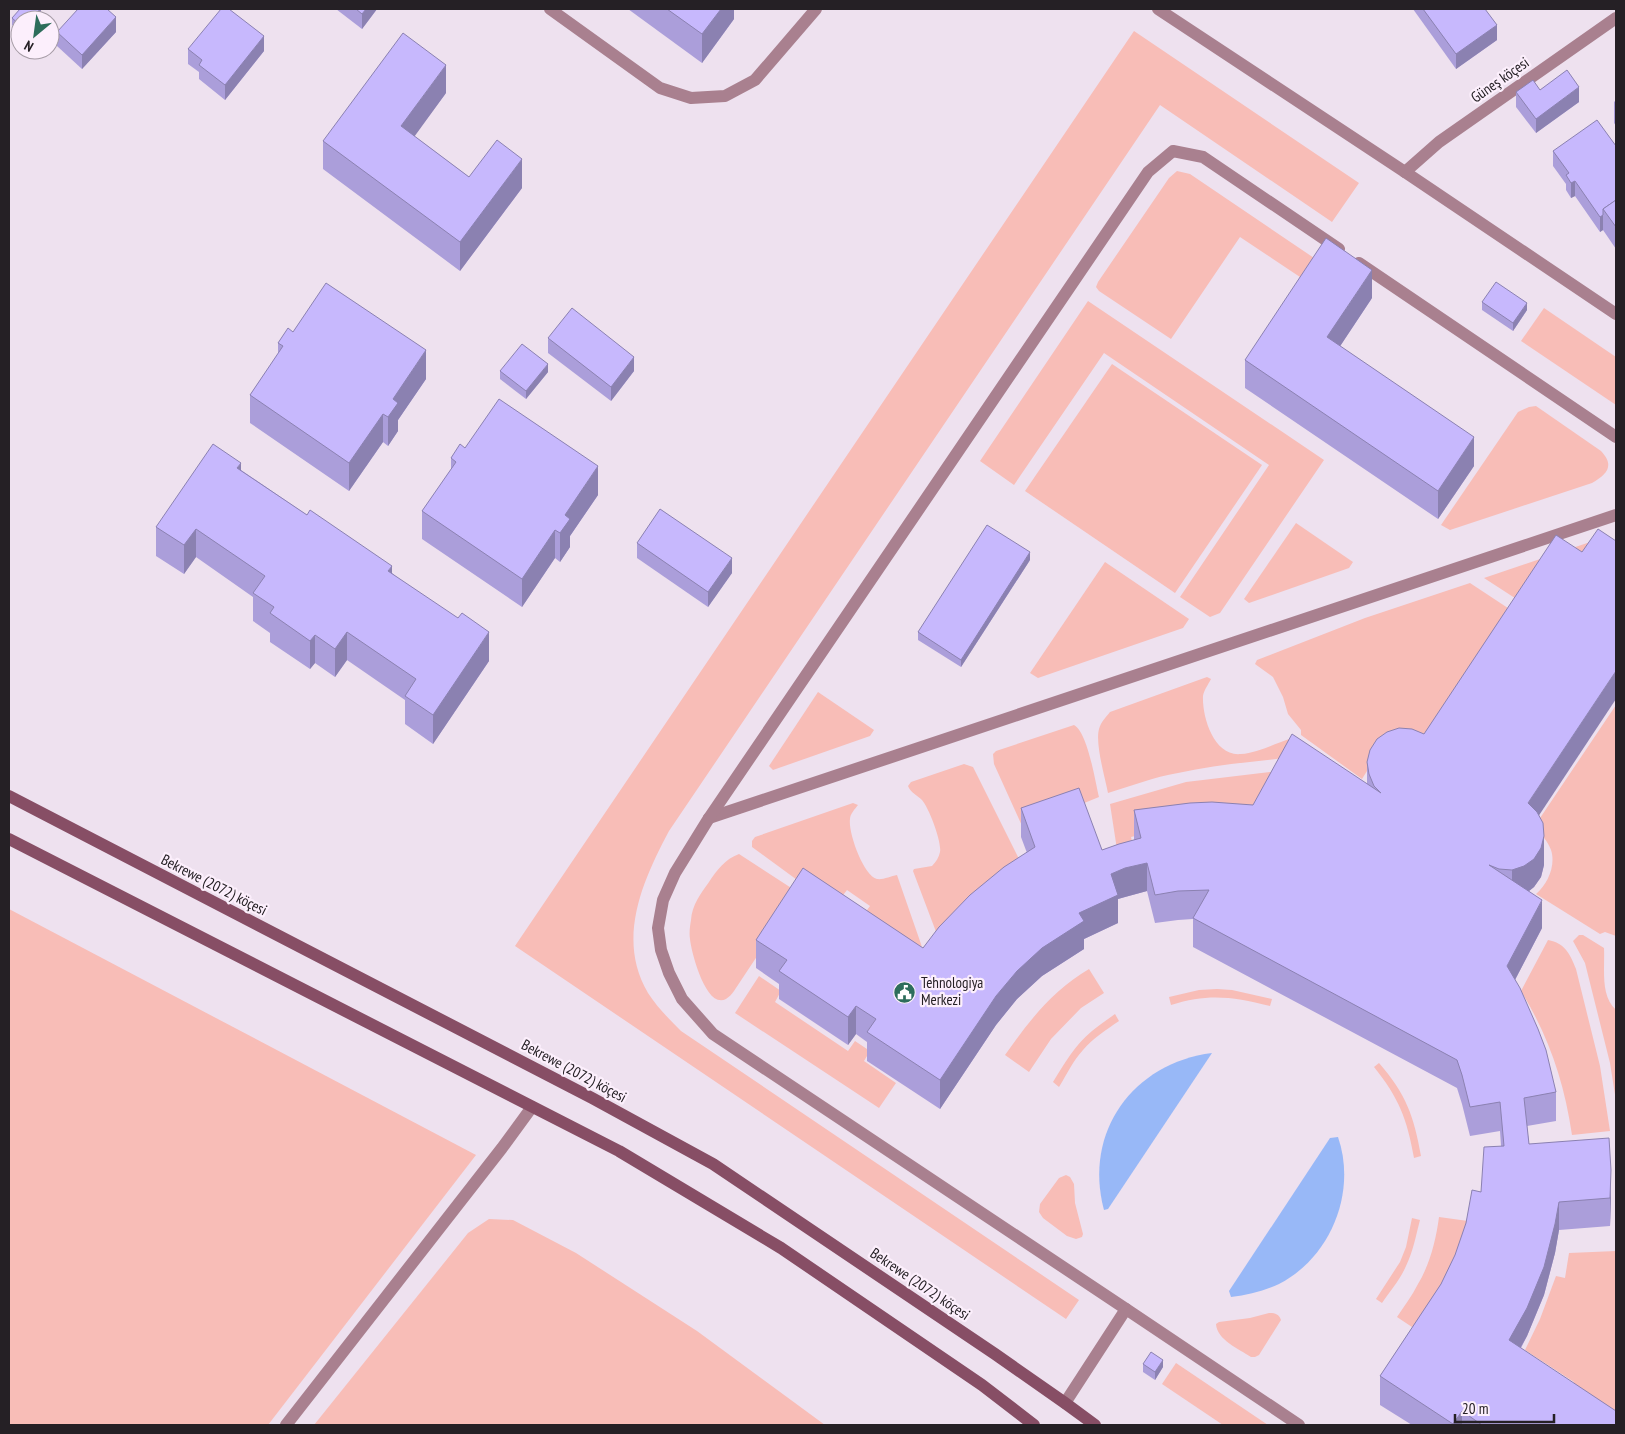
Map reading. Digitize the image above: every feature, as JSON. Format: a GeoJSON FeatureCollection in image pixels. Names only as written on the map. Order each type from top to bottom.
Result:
{"type":"FeatureCollection","features":[{"type":"Feature","properties":{"kind":"main road","name":"Bekrewe (2072) köçesi"},"geometry":{"type":"LineString","coordinates":[[9,796],[82,836],[592,1098],[713,1164],[1065,1403],[1094,1425]]}},
{"type":"Feature","properties":{"kind":"main road"},"geometry":{"type":"LineString","coordinates":[[9,839],[619,1151],[781,1248],[982,1385],[1034,1425]]}},
{"type":"Feature","properties":{"kind":"street"},"geometry":{"type":"LineString","coordinates":[[550,9],[660,88],[691,98],[725,96],[755,80],[816,9]]}},
{"type":"Feature","properties":{"kind":"street"},"geometry":{"type":"LineString","coordinates":[[1158,9],[1406,172],[1616,314]]}},
{"type":"Feature","properties":{"kind":"street","name":"Güneş köçesi"},"geometry":{"type":"LineString","coordinates":[[1406,172],[1439,142],[1616,18]]}},
{"type":"Feature","properties":{"kind":"street"},"geometry":{"type":"LineString","coordinates":[[1299,1425],[713,1034],[682,998],[669,973],[661,950],[658,928],[663,900],[675,873],[709,818],[1148,172],[1173,151],[1203,157],[1616,437]]}},
{"type":"Feature","properties":{"kind":"street"},"geometry":{"type":"LineString","coordinates":[[709,818],[1616,515]]}},
{"type":"Feature","properties":{"kind":"street"},"geometry":{"type":"LineString","coordinates":[[286,1425],[532,1107]]}},
{"type":"Feature","properties":{"kind":"street"},"geometry":{"type":"LineString","coordinates":[[1065,1403],[1126,1309]]}},
{"type":"Feature","properties":{"kind":"shaded area"},"geometry":{"type":"Polygon","coordinates":[[[1134,31],[1359,183],[1332,222],[1160,105],[669,831],[642,890],[634,931],[634,952],[639,973],[648,993],[659,1008],[681,1031],[1079,1300],[1066,1319],[515,946],[1134,31]]]}},
{"type":"Feature","properties":{"kind":"shaded area"},"geometry":{"type":"Polygon","coordinates":[[[1177,171],[1190,174],[1317,260],[1303,279],[1240,237],[1171,339],[1099,291],[1096,287],[1169,178],[1177,171]]]}},
{"type":"Feature","properties":{"kind":"shaded area"},"geometry":{"type":"Polygon","coordinates":[[[1088,301],[1324,460],[1220,613],[1210,617],[1180,597],[1269,465],[1104,353],[1014,485],[980,461],[1088,301]]]}},
{"type":"Feature","properties":{"kind":"shaded area"},"geometry":{"type":"Polygon","coordinates":[[[1544,308],[1616,357],[1616,405],[1521,341],[1544,308]]]}},
{"type":"Feature","properties":{"kind":"shaded area"},"geometry":{"type":"Polygon","coordinates":[[[1112,364],[1262,465],[1175,593],[1025,491],[1112,364]]]}},
{"type":"Feature","properties":{"kind":"shaded area"},"geometry":{"type":"Polygon","coordinates":[[[1536,406],[1601,451],[1608,461],[1605,473],[1592,483],[1450,530],[1441,525],[1518,412],[1536,406]]]}},
{"type":"Feature","properties":{"kind":"shaded area"},"geometry":{"type":"Polygon","coordinates":[[[1296,523],[1353,562],[1349,568],[1249,603],[1244,599],[1296,523]]]}},
{"type":"Feature","properties":{"kind":"shaded area"},"geometry":{"type":"Polygon","coordinates":[[[1599,540],[1527,606],[1484,578],[1593,541],[1599,540]]]}},
{"type":"Feature","properties":{"kind":"shaded area"},"geometry":{"type":"Polygon","coordinates":[[[1105,562],[1189,619],[1183,628],[1038,678],[1030,673],[1105,562]]]}},
{"type":"Feature","properties":{"kind":"shaded area"},"geometry":{"type":"Polygon","coordinates":[[[1470,583],[1520,616],[1425,757],[1372,763],[1362,779],[1301,735],[1301,730],[1288,714],[1283,697],[1273,677],[1255,664],[1257,660],[1365,618],[1470,583]]]}},
{"type":"Feature","properties":{"kind":"shaded area"},"geometry":{"type":"Polygon","coordinates":[[[1207,677],[1211,679],[1203,696],[1203,705],[1207,724],[1217,743],[1232,753],[1241,754],[1259,750],[1289,739],[1286,758],[1192,770],[1160,777],[1108,793],[1099,752],[1098,735],[1101,724],[1110,712],[1207,677]]]}},
{"type":"Feature","properties":{"kind":"shaded area"},"geometry":{"type":"Polygon","coordinates":[[[818,692],[874,730],[870,736],[773,770],[769,766],[818,692]]]}},
{"type":"Feature","properties":{"kind":"shaded area"},"geometry":{"type":"Polygon","coordinates":[[[1616,705],[1616,936],[1605,932],[1600,934],[1536,894],[1550,874],[1552,856],[1548,843],[1534,827],[1616,705]]]}},
{"type":"Feature","properties":{"kind":"shaded area"},"geometry":{"type":"Polygon","coordinates":[[[1074,725],[1079,730],[1087,747],[1099,797],[1023,828],[994,764],[993,754],[996,751],[1074,725]]]}},
{"type":"Feature","properties":{"kind":"shaded area"},"geometry":{"type":"Polygon","coordinates":[[[964,764],[973,767],[1027,875],[938,937],[913,871],[914,869],[932,866],[940,852],[939,841],[925,804],[908,786],[911,782],[964,764]]]}},
{"type":"Feature","properties":{"kind":"shaded area"},"geometry":{"type":"Polygon","coordinates":[[[1286,770],[1254,831],[1144,834],[1131,837],[1138,865],[1120,869],[1110,804],[1186,782],[1286,770]]]}},
{"type":"Feature","properties":{"kind":"shaded area"},"geometry":{"type":"Polygon","coordinates":[[[853,803],[858,805],[850,819],[851,833],[862,862],[872,876],[877,879],[897,875],[923,952],[857,924],[870,906],[847,890],[834,907],[752,847],[752,841],[755,837],[853,803]]]}},
{"type":"Feature","properties":{"kind":"shaded area"},"geometry":{"type":"Polygon","coordinates":[[[739,854],[799,893],[733,992],[726,999],[719,1000],[712,996],[701,978],[691,945],[690,925],[693,909],[703,890],[722,865],[739,854]]]}},
{"type":"Feature","properties":{"kind":"shaded area"},"geometry":{"type":"Polygon","coordinates":[[[9,909],[476,1155],[268,1425],[9,1425],[9,909]]]}},
{"type":"Feature","properties":{"kind":"shaded area"},"geometry":{"type":"Polygon","coordinates":[[[1579,935],[1583,935],[1604,948],[1605,990],[1616,1010],[1616,1101],[1610,1063],[1585,963],[1573,941],[1579,935]]]}},
{"type":"Feature","properties":{"kind":"shaded area"},"geometry":{"type":"Polygon","coordinates":[[[1548,940],[1554,941],[1566,950],[1576,969],[1600,1066],[1610,1131],[1572,1135],[1565,1096],[1554,1060],[1540,1025],[1521,991],[1548,940]]]}},
{"type":"Feature","properties":{"kind":"shaded area"},"geometry":{"type":"Polygon","coordinates":[[[1089,969],[1104,993],[1081,1008],[1051,1039],[1029,1072],[1005,1055],[1042,1007],[1064,987],[1089,969]]]}},
{"type":"Feature","properties":{"kind":"shaded area"},"geometry":{"type":"Polygon","coordinates":[[[759,976],[781,991],[775,1002],[848,1051],[855,1041],[870,1051],[864,1061],[896,1083],[879,1108],[735,1013],[759,976]]]}},
{"type":"Feature","properties":{"kind":"shaded area"},"geometry":{"type":"Polygon","coordinates":[[[1199,990],[1232,990],[1272,999],[1270,1006],[1244,1000],[1221,998],[1197,999],[1171,1005],[1169,997],[1199,990]]]}},
{"type":"Feature","properties":{"kind":"shaded area"},"geometry":{"type":"Polygon","coordinates":[[[1115,1014],[1119,1021],[1087,1046],[1076,1059],[1059,1087],[1053,1082],[1080,1042],[1115,1014]]]}},
{"type":"Feature","properties":{"kind":"shaded area"},"geometry":{"type":"Polygon","coordinates":[[[1379,1063],[1396,1085],[1408,1106],[1421,1156],[1414,1158],[1401,1110],[1390,1089],[1374,1067],[1379,1063]]]}},
{"type":"Feature","properties":{"kind":"shaded area"},"geometry":{"type":"Polygon","coordinates":[[[1066,1175],[1070,1177],[1074,1184],[1075,1203],[1083,1234],[1082,1237],[1076,1239],[1067,1236],[1043,1218],[1039,1212],[1040,1204],[1059,1178],[1066,1175]]]}},
{"type":"Feature","properties":{"kind":"shaded area"},"geometry":{"type":"Polygon","coordinates":[[[1439,1217],[1468,1221],[1465,1235],[1421,1333],[1397,1317],[1413,1293],[1426,1268],[1434,1243],[1439,1217]]]}},
{"type":"Feature","properties":{"kind":"shaded area"},"geometry":{"type":"Polygon","coordinates":[[[1412,1218],[1420,1220],[1411,1255],[1401,1276],[1382,1303],[1376,1299],[1400,1262],[1406,1247],[1412,1218]]]}},
{"type":"Feature","properties":{"kind":"shaded area"},"geometry":{"type":"Polygon","coordinates":[[[489,1219],[513,1220],[576,1253],[697,1331],[825,1425],[314,1425],[468,1233],[489,1219]]]}},
{"type":"Feature","properties":{"kind":"shaded area"},"geometry":{"type":"Polygon","coordinates":[[[1616,1251],[1616,1425],[1570,1388],[1574,1382],[1525,1350],[1540,1319],[1556,1276],[1565,1278],[1569,1253],[1616,1251]]]}},
{"type":"Feature","properties":{"kind":"shaded area"},"geometry":{"type":"Polygon","coordinates":[[[1269,1313],[1276,1314],[1281,1320],[1259,1355],[1255,1357],[1251,1357],[1229,1344],[1217,1330],[1216,1324],[1219,1322],[1250,1318],[1269,1313]]]}},
{"type":"Feature","properties":{"kind":"shaded area"},"geometry":{"type":"Polygon","coordinates":[[[1176,1363],[1268,1425],[1223,1425],[1162,1384],[1176,1363]]]}},
{"type":"Feature","properties":{"kind":"water"},"geometry":{"type":"Polygon","coordinates":[[[1212,1053],[1108,1209],[1104,1210],[1099,1181],[1101,1154],[1108,1129],[1120,1106],[1138,1087],[1159,1071],[1184,1059],[1212,1053]]]}},
{"type":"Feature","properties":{"kind":"water"},"geometry":{"type":"Polygon","coordinates":[[[1338,1137],[1343,1158],[1344,1179],[1341,1201],[1335,1221],[1326,1240],[1313,1257],[1297,1272],[1279,1284],[1268,1289],[1231,1297],[1229,1291],[1330,1138],[1338,1137]]]}},
{"type":"Feature","properties":{"kind":"building"},"geometry":{"type":"Polygon","coordinates":[[[20,9],[40,9],[39,10],[20,9]]]}},
{"type":"Feature","properties":{"kind":"building"},"geometry":{"type":"Polygon","coordinates":[[[78,9],[107,9],[116,17],[82,55],[60,35],[60,29],[78,9]]]}},
{"type":"Feature","properties":{"kind":"building"},"geometry":{"type":"Polygon","coordinates":[[[221,9],[229,9],[264,36],[225,85],[199,65],[202,60],[188,49],[221,9]]]}},
{"type":"Feature","properties":{"kind":"building"},"geometry":{"type":"Polygon","coordinates":[[[356,9],[366,9],[362,14],[356,9]]]}},
{"type":"Feature","properties":{"kind":"building"},"geometry":{"type":"Polygon","coordinates":[[[667,9],[721,9],[702,34],[667,9]]]}},
{"type":"Feature","properties":{"kind":"building"},"geometry":{"type":"Polygon","coordinates":[[[1423,9],[1485,9],[1497,25],[1456,54],[1423,9]]]}},
{"type":"Feature","properties":{"kind":"building"},"geometry":{"type":"Polygon","coordinates":[[[403,33],[446,65],[401,126],[469,177],[497,140],[522,159],[460,242],[323,141],[403,33]]]}},
{"type":"Feature","properties":{"kind":"building"},"geometry":{"type":"Polygon","coordinates":[[[1567,70],[1579,87],[1536,119],[1516,92],[1533,80],[1540,90],[1567,70]]]}},
{"type":"Feature","properties":{"kind":"building"},"geometry":{"type":"Polygon","coordinates":[[[1597,120],[1616,146],[1616,200],[1603,209],[1603,215],[1600,217],[1575,181],[1571,183],[1566,175],[1569,173],[1553,151],[1597,120]]]}},
{"type":"Feature","properties":{"kind":"building"},"geometry":{"type":"Polygon","coordinates":[[[1616,200],[1616,227],[1603,209],[1616,200]]]}},
{"type":"Feature","properties":{"kind":"building"},"geometry":{"type":"Polygon","coordinates":[[[1326,238],[1372,270],[1327,337],[1474,437],[1438,491],[1245,360],[1326,238]]]}},
{"type":"Feature","properties":{"kind":"building"},"geometry":{"type":"Polygon","coordinates":[[[1496,282],[1527,303],[1513,323],[1482,302],[1496,282]]]}},
{"type":"Feature","properties":{"kind":"building"},"geometry":{"type":"Polygon","coordinates":[[[326,283],[426,350],[393,399],[398,403],[388,417],[383,414],[349,463],[250,395],[283,346],[278,343],[288,328],[293,332],[326,283]]]}},
{"type":"Feature","properties":{"kind":"building"},"geometry":{"type":"Polygon","coordinates":[[[572,308],[634,357],[611,387],[548,338],[572,308]]]}},
{"type":"Feature","properties":{"kind":"building"},"geometry":{"type":"Polygon","coordinates":[[[522,344],[548,364],[526,391],[500,371],[522,344]]]}},
{"type":"Feature","properties":{"kind":"building"},"geometry":{"type":"Polygon","coordinates":[[[499,399],[598,466],[565,515],[570,519],[560,533],[555,530],[522,579],[422,511],[456,462],[451,458],[460,444],[465,448],[499,399]]]}},
{"type":"Feature","properties":{"kind":"building"},"geometry":{"type":"Polygon","coordinates":[[[213,444],[241,463],[237,468],[307,515],[310,510],[392,566],[388,571],[458,618],[462,613],[489,632],[433,715],[405,696],[416,679],[347,632],[335,649],[315,635],[310,641],[270,613],[274,607],[253,593],[265,576],[196,529],[184,545],[156,527],[213,444]]]}},
{"type":"Feature","properties":{"kind":"building"},"geometry":{"type":"Polygon","coordinates":[[[660,509],[732,558],[708,592],[637,543],[660,509]]]}},
{"type":"Feature","properties":{"kind":"building"},"geometry":{"type":"Polygon","coordinates":[[[987,525],[1030,552],[961,660],[918,632],[987,525]]]}},
{"type":"Feature","properties":{"kind":"building","name":"Tehnologiya Merkezi"},"geometry":{"type":"Polygon","coordinates":[[[1598,529],[1616,541],[1616,671],[1528,803],[1537,812],[1543,823],[1544,836],[1541,848],[1534,859],[1524,866],[1512,870],[1499,869],[1489,865],[1542,900],[1507,966],[1520,988],[1538,1029],[1546,1050],[1556,1092],[1524,1098],[1529,1144],[1609,1138],[1611,1170],[1610,1198],[1559,1202],[1544,1267],[1527,1308],[1509,1340],[1616,1411],[1616,1425],[1482,1425],[1462,1411],[1453,1424],[1380,1376],[1441,1284],[1455,1255],[1466,1223],[1472,1190],[1481,1192],[1484,1147],[1504,1146],[1500,1102],[1470,1107],[1457,1060],[1193,918],[1209,890],[1178,891],[1155,895],[1147,863],[1125,868],[1111,874],[1118,895],[1079,913],[1084,921],[1042,948],[1017,971],[996,996],[940,1080],[867,1032],[876,1019],[856,1006],[848,1017],[779,971],[787,960],[756,940],[803,868],[923,948],[939,927],[970,895],[1004,867],[1035,847],[1021,808],[1079,788],[1102,850],[1141,838],[1134,810],[1212,802],[1253,805],[1292,734],[1381,793],[1374,786],[1367,762],[1370,750],[1377,739],[1387,732],[1399,728],[1412,729],[1424,734],[1556,535],[1582,552],[1598,529]]]}},
{"type":"Feature","properties":{"kind":"building"},"geometry":{"type":"Polygon","coordinates":[[[1151,1352],[1163,1360],[1155,1372],[1143,1364],[1151,1352]]]}},
{"type":"Feature","properties":{"kind":"place","name":"Tehnologiya Merkezi"},"geometry":{"type":"Point","coordinates":[905,992]}}]}
